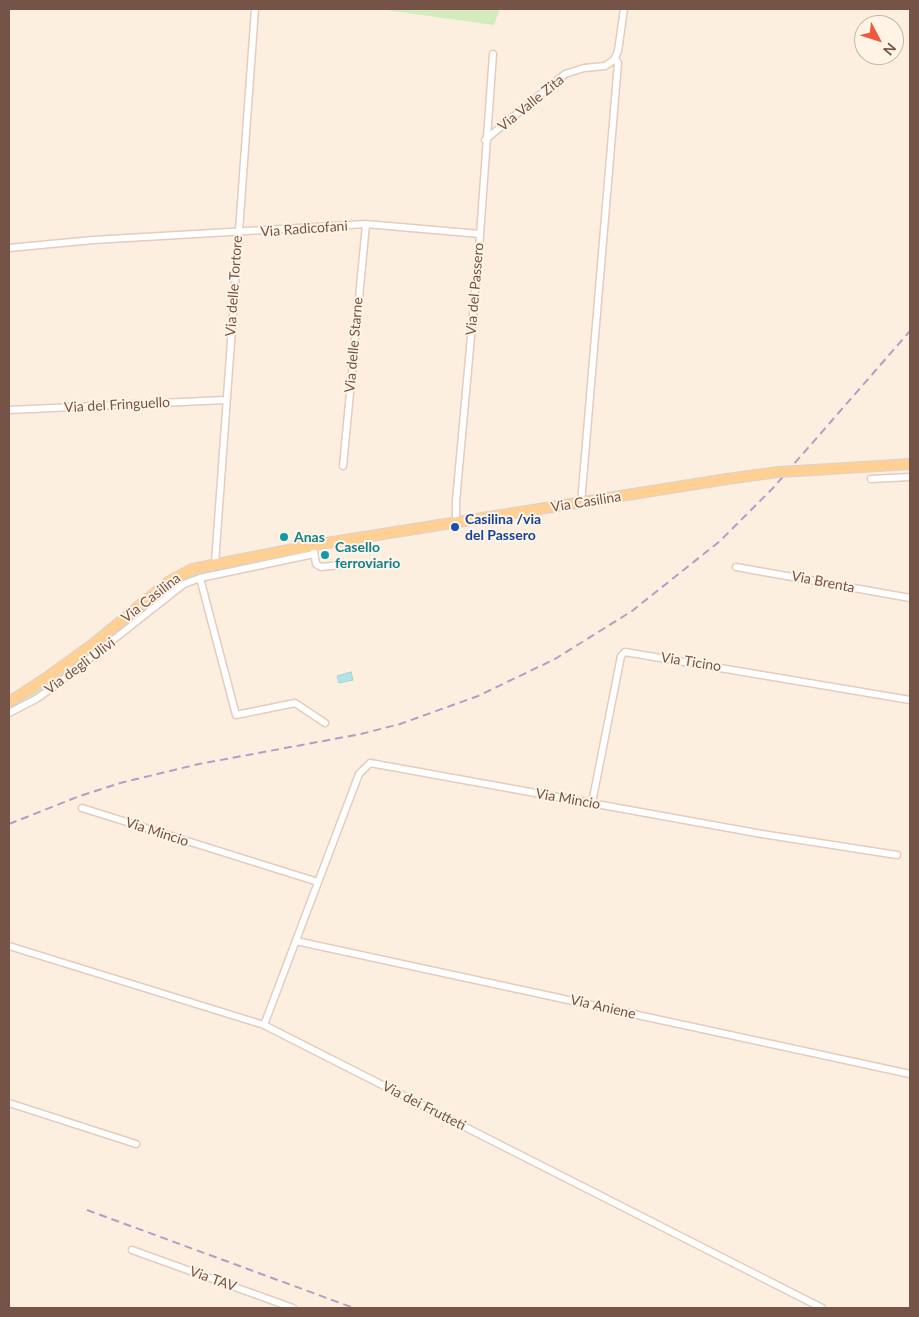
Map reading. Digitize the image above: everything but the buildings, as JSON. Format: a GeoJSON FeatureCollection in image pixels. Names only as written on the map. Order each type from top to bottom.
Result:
{"type":"FeatureCollection","features":[{"type":"Feature","properties":{"kind":"main road","name":"Via Casilina"},"geometry":{"type":"LineString","coordinates":[[9,702],[93,644],[171,580],[189,570],[215,563],[314,550],[456,523],[727,478],[778,472],[910,464]]}},
{"type":"Feature","properties":{"kind":"street","name":"Via delle Tortore"},"geometry":{"type":"LineString","coordinates":[[215,563],[225,400],[255,9]]}},
{"type":"Feature","properties":{"kind":"street"},"geometry":{"type":"LineString","coordinates":[[581,503],[618,63],[616,58],[624,9]]}},
{"type":"Feature","properties":{"kind":"street","name":"Via del Passero"},"geometry":{"type":"LineString","coordinates":[[456,523],[456,501],[480,234],[485,140],[493,54]]}},
{"type":"Feature","properties":{"kind":"street","name":"Via Valle Zita"},"geometry":{"type":"LineString","coordinates":[[485,140],[565,74],[584,68],[605,66],[616,58]]}},
{"type":"Feature","properties":{"kind":"street","name":"Via Radicofani"},"geometry":{"type":"LineString","coordinates":[[9,248],[102,240],[366,224],[480,234]]}},
{"type":"Feature","properties":{"kind":"street","name":"Via delle Starne"},"geometry":{"type":"LineString","coordinates":[[343,466],[366,224]]}},
{"type":"Feature","properties":{"kind":"street","name":"Via del Fringuello"},"geometry":{"type":"LineString","coordinates":[[9,410],[225,400]]}},
{"type":"Feature","properties":{"kind":"street"},"geometry":{"type":"LineString","coordinates":[[871,479],[910,477]]}},
{"type":"Feature","properties":{"kind":"street"},"geometry":{"type":"LineString","coordinates":[[314,550],[316,564],[321,567],[351,564]]}},
{"type":"Feature","properties":{"kind":"street","name":"Via degli Ulivi"},"geometry":{"type":"LineString","coordinates":[[9,713],[36,699],[56,685],[176,589],[200,578],[314,550]]}},
{"type":"Feature","properties":{"kind":"street","name":"Via Brenta"},"geometry":{"type":"LineString","coordinates":[[736,567],[910,598]]}},
{"type":"Feature","properties":{"kind":"street"},"geometry":{"type":"LineString","coordinates":[[200,578],[236,715],[295,704],[326,723]]}},
{"type":"Feature","properties":{"kind":"street","name":"Via Ticino"},"geometry":{"type":"LineString","coordinates":[[592,803],[621,656],[625,652],[910,700]]}},
{"type":"Feature","properties":{"kind":"street","name":"Via Mincio"},"geometry":{"type":"LineString","coordinates":[[264,1025],[359,774],[370,764],[897,855]]}},
{"type":"Feature","properties":{"kind":"street","name":"Via Mincio"},"geometry":{"type":"LineString","coordinates":[[82,808],[318,882]]}},
{"type":"Feature","properties":{"kind":"street","name":"Via Aniene"},"geometry":{"type":"LineString","coordinates":[[296,941],[910,1074]]}},
{"type":"Feature","properties":{"kind":"street","name":"Via dei Frutteti"},"geometry":{"type":"LineString","coordinates":[[9,946],[264,1025],[822,1308]]}},
{"type":"Feature","properties":{"kind":"street"},"geometry":{"type":"LineString","coordinates":[[9,1103],[136,1144]]}},
{"type":"Feature","properties":{"kind":"street","name":"Via TAV"},"geometry":{"type":"LineString","coordinates":[[132,1250],[293,1308]]}},
{"type":"Feature","properties":{"kind":"green space"},"geometry":{"type":"Polygon","coordinates":[[[378,9],[500,9],[494,25],[378,9]]]}},
{"type":"Feature","properties":{"kind":"green space"},"geometry":{"type":"Polygon","coordinates":[[[268,556],[258,565],[186,582],[37,696],[9,712],[9,706],[168,587],[193,572],[268,556]]]}},
{"type":"Feature","properties":{"kind":"water"},"geometry":{"type":"Polygon","coordinates":[[[351,672],[353,680],[339,683],[337,676],[351,672]]]}},
{"type":"Feature","properties":{"kind":"railway"},"geometry":{"type":"LineString","coordinates":[[9,824],[77,797],[120,783],[199,764],[361,734],[400,724],[478,696],[555,659],[632,611],[720,541],[773,488],[910,331]]}},
{"type":"Feature","properties":{"kind":"railway"},"geometry":{"type":"LineString","coordinates":[[87,1210],[354,1308]]}},
{"type":"Feature","properties":{"kind":"place","name":"Casilina /via del Passero"},"geometry":{"type":"Point","coordinates":[455,527]}},
{"type":"Feature","properties":{"kind":"place","name":"Anas"},"geometry":{"type":"Point","coordinates":[284,537]}},
{"type":"Feature","properties":{"kind":"place","name":"Casello ferroviario"},"geometry":{"type":"Point","coordinates":[325,555]}}]}
